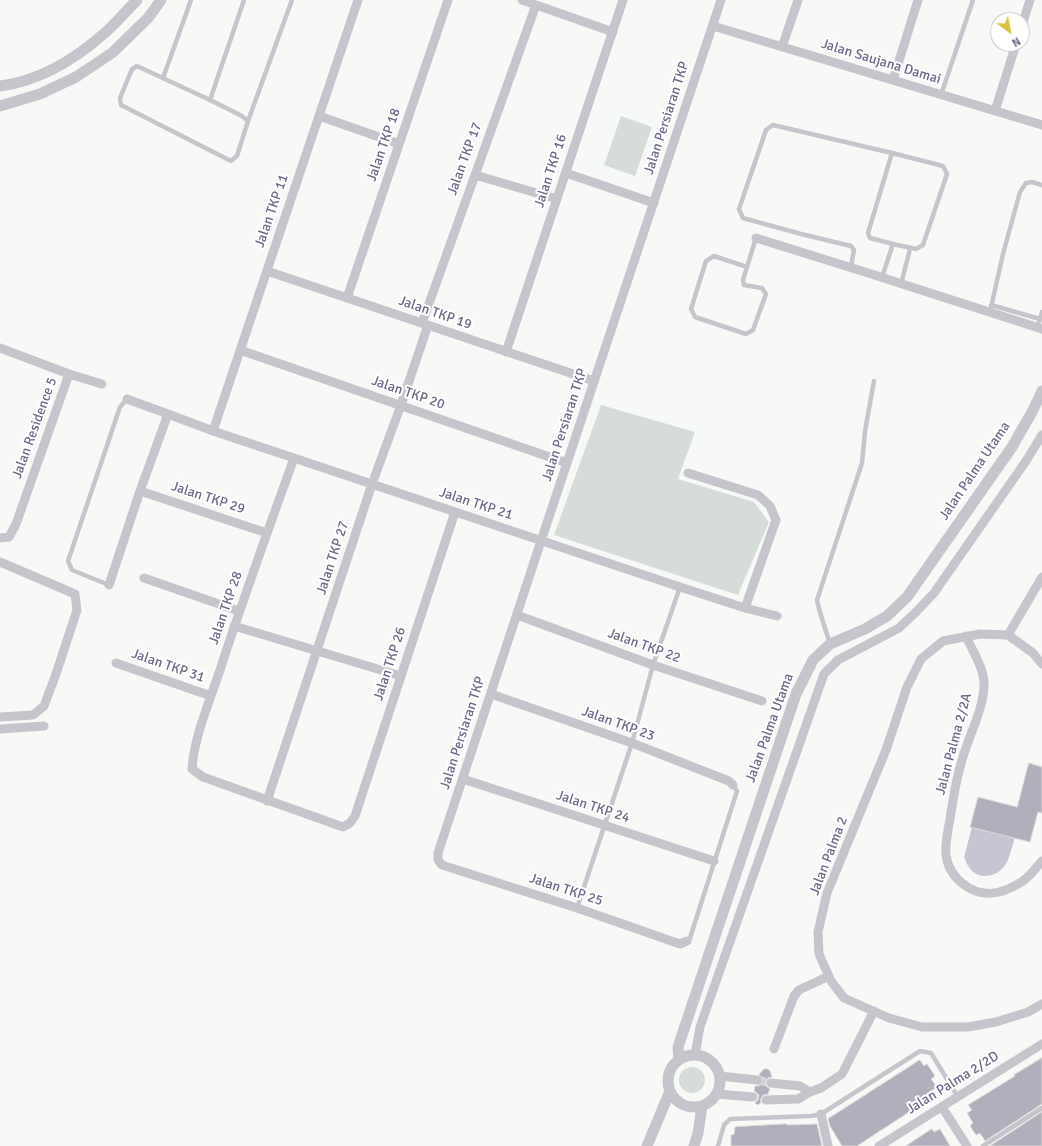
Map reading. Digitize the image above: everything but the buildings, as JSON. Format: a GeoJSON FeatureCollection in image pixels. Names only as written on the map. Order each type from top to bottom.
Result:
{"type":"FeatureCollection","features":[{"type":"Feature","properties":{"kind":"street"},"geometry":{"type":"LineString","coordinates":[[0,86],[14,84],[54,68],[82,50],[108,30],[137,0]]}},
{"type":"Feature","properties":{"kind":"street"},"geometry":{"type":"LineString","coordinates":[[0,106],[40,94],[76,77],[112,53],[148,18],[161,0]]}},
{"type":"Feature","properties":{"kind":"street","name":"Jalan TKP 11"},"geometry":{"type":"LineString","coordinates":[[213,431],[358,0]]}},
{"type":"Feature","properties":{"kind":"street","name":"Jalan TKP 18"},"geometry":{"type":"LineString","coordinates":[[347,298],[448,0]]}},
{"type":"Feature","properties":{"kind":"street"},"geometry":{"type":"LineString","coordinates":[[522,0],[613,32]]}},
{"type":"Feature","properties":{"kind":"street","name":"Jalan TKP 16"},"geometry":{"type":"LineString","coordinates":[[506,352],[623,0]]}},
{"type":"Feature","properties":{"kind":"street","name":"Jalan Persiaran TKP"},"geometry":{"type":"LineString","coordinates":[[438,860],[438,853],[721,0]]}},
{"type":"Feature","properties":{"kind":"street"},"geometry":{"type":"LineString","coordinates":[[782,47],[798,0]]}},
{"type":"Feature","properties":{"kind":"street"},"geometry":{"type":"LineString","coordinates":[[893,80],[918,0]]}},
{"type":"Feature","properties":{"kind":"street"},"geometry":{"type":"LineString","coordinates":[[1026,12],[1030,0]]}},
{"type":"Feature","properties":{"kind":"street","name":"Jalan TKP 17"},"geometry":{"type":"LineString","coordinates":[[425,324],[475,175],[536,5]]}},
{"type":"Feature","properties":{"kind":"street","name":"Jalan Saujana Damai"},"geometry":{"type":"LineString","coordinates":[[713,26],[1042,125]]}},
{"type":"Feature","properties":{"kind":"street"},"geometry":{"type":"LineString","coordinates":[[995,111],[1013,52]]}},
{"type":"Feature","properties":{"kind":"street"},"geometry":{"type":"LineString","coordinates":[[319,116],[399,144]]}},
{"type":"Feature","properties":{"kind":"street"},"geometry":{"type":"LineString","coordinates":[[566,173],[654,203]]}},
{"type":"Feature","properties":{"kind":"street"},"geometry":{"type":"LineString","coordinates":[[475,175],[557,200]]}},
{"type":"Feature","properties":{"kind":"street"},"geometry":{"type":"LineString","coordinates":[[756,238],[901,284],[990,309],[1040,325]]}},
{"type":"Feature","properties":{"kind":"street","name":"Jalan TKP 19"},"geometry":{"type":"LineString","coordinates":[[267,271],[594,381]]}},
{"type":"Feature","properties":{"kind":"street","name":"Jalan TKP 27"},"geometry":{"type":"LineString","coordinates":[[267,800],[372,484],[401,405],[425,324]]}},
{"type":"Feature","properties":{"kind":"street"},"geometry":{"type":"LineString","coordinates":[[0,348],[69,374],[102,384]]}},
{"type":"Feature","properties":{"kind":"street","name":"Jalan TKP 20"},"geometry":{"type":"LineString","coordinates":[[240,350],[567,463]]}},
{"type":"Feature","properties":{"kind":"street","name":"Jalan Residence 5"},"geometry":{"type":"LineString","coordinates":[[5,537],[16,524],[69,374]]}},
{"type":"Feature","properties":{"kind":"street","name":"Jalan Palma Utama"},"geometry":{"type":"LineString","coordinates":[[679,1060],[678,1047],[796,694],[813,660],[830,644],[865,629],[887,616],[906,597],[1012,447],[1042,391]]}},
{"type":"Feature","properties":{"kind":"street","name":"Jalan TKP 21"},"geometry":{"type":"LineString","coordinates":[[127,399],[213,431],[541,541],[745,608],[777,616]]}},
{"type":"Feature","properties":{"kind":"street"},"geometry":{"type":"LineString","coordinates":[[109,585],[140,491],[168,414]]}},
{"type":"Feature","properties":{"kind":"street"},"geometry":{"type":"LineString","coordinates":[[695,1055],[700,1027],[824,674],[838,660],[899,628],[916,612],[934,592],[1026,461],[1042,435]]}},
{"type":"Feature","properties":{"kind":"street","name":"Jalan TKP 28"},"geometry":{"type":"LineString","coordinates":[[267,800],[203,778],[192,769],[193,752],[239,611],[294,458]]}},
{"type":"Feature","properties":{"kind":"street"},"geometry":{"type":"LineString","coordinates":[[688,473],[758,495],[770,506],[776,520],[745,608]]}},
{"type":"Feature","properties":{"kind":"street","name":"Jalan TKP 29"},"geometry":{"type":"LineString","coordinates":[[140,491],[267,532]]}},
{"type":"Feature","properties":{"kind":"street","name":"Jalan TKP 26"},"geometry":{"type":"LineString","coordinates":[[267,800],[343,827],[350,823],[355,816],[455,512]]}},
{"type":"Feature","properties":{"kind":"street"},"geometry":{"type":"LineString","coordinates":[[0,562],[75,594],[77,610],[44,706],[33,715],[0,717]]}},
{"type":"Feature","properties":{"kind":"street"},"geometry":{"type":"LineString","coordinates":[[1042,577],[1008,635],[1033,653],[1042,664]]}},
{"type":"Feature","properties":{"kind":"street"},"geometry":{"type":"LineString","coordinates":[[144,578],[239,611]]}},
{"type":"Feature","properties":{"kind":"street","name":"Jalan TKP 22"},"geometry":{"type":"LineString","coordinates":[[517,615],[653,665],[762,701]]}},
{"type":"Feature","properties":{"kind":"street"},"geometry":{"type":"LineString","coordinates":[[234,626],[401,676]]}},
{"type":"Feature","properties":{"kind":"street","name":"Jalan Palma 2"},"geometry":{"type":"LineString","coordinates":[[1008,635],[980,634],[944,641],[921,659],[907,687],[886,750],[828,894],[818,932],[819,954],[831,981],[844,998],[889,1018],[922,1027],[968,1027],[996,1022],[1028,1012],[1042,1004]]}},
{"type":"Feature","properties":{"kind":"street","name":"Jalan Palma 2/2A"},"geometry":{"type":"LineString","coordinates":[[966,636],[982,670],[984,687],[981,705],[961,762],[956,782],[948,829],[946,855],[950,869],[959,881],[969,889],[979,893],[991,894],[1008,889],[1024,880],[1042,861]]}},
{"type":"Feature","properties":{"kind":"street","name":"Jalan TKP 31"},"geometry":{"type":"LineString","coordinates":[[116,663],[211,696]]}},
{"type":"Feature","properties":{"kind":"street","name":"Jalan TKP 23"},"geometry":{"type":"LineString","coordinates":[[491,694],[632,743],[729,781],[733,785]]}},
{"type":"Feature","properties":{"kind":"street"},"geometry":{"type":"LineString","coordinates":[[0,729],[44,726]]}},
{"type":"Feature","properties":{"kind":"street","name":"Jalan TKP 24"},"geometry":{"type":"LineString","coordinates":[[463,780],[714,861]]}},
{"type":"Feature","properties":{"kind":"street","name":"Jalan TKP 25"},"geometry":{"type":"LineString","coordinates":[[438,860],[442,865],[577,908],[680,944],[687,941]]}},
{"type":"Feature","properties":{"kind":"street"},"geometry":{"type":"LineString","coordinates":[[774,1049],[794,996],[799,990],[829,976]]}},
{"type":"Feature","properties":{"kind":"street"},"geometry":{"type":"LineString","coordinates":[[766,1100],[798,1099],[821,1088],[842,1074],[874,1011]]}},
{"type":"Feature","properties":{"kind":"street","name":"Jalan Palma 2/2D"},"geometry":{"type":"LineString","coordinates":[[879,1146],[1042,1044]]}},
{"type":"Feature","properties":{"kind":"street"},"geometry":{"type":"LineString","coordinates":[[695,1055],[711,1061],[716,1068],[720,1082],[716,1094],[702,1106],[686,1106],[679,1103],[670,1091],[668,1082],[669,1074],[673,1066],[679,1060],[686,1056],[695,1055]]}},
{"type":"Feature","properties":{"kind":"street"},"geometry":{"type":"LineString","coordinates":[[719,1076],[757,1080]]}},
{"type":"Feature","properties":{"kind":"street"},"geometry":{"type":"LineString","coordinates":[[771,1083],[800,1086],[810,1092]]}},
{"type":"Feature","properties":{"kind":"street"},"geometry":{"type":"LineString","coordinates":[[647,1146],[670,1091]]}},
{"type":"Feature","properties":{"kind":"street"},"geometry":{"type":"LineString","coordinates":[[716,1094],[753,1097]]}},
{"type":"Feature","properties":{"kind":"street"},"geometry":{"type":"LineString","coordinates":[[694,1146],[698,1133],[702,1106]]}},
{"type":"Feature","properties":{"kind":"street"},"geometry":{"type":"LineString","coordinates":[[942,1107],[967,1146]]}},
{"type":"Feature","properties":{"kind":"street"},"geometry":{"type":"LineString","coordinates":[[821,1114],[828,1146]]}},
{"type":"Feature","properties":{"kind":"lane"},"geometry":{"type":"LineString","coordinates":[[163,78],[191,0]]}},
{"type":"Feature","properties":{"kind":"lane"},"geometry":{"type":"LineString","coordinates":[[210,100],[244,0]]}},
{"type":"Feature","properties":{"kind":"lane"},"geometry":{"type":"LineString","coordinates":[[248,121],[242,116],[210,100],[137,66],[132,69],[120,98],[121,106],[231,161],[237,156],[248,121],[292,0]]}},
{"type":"Feature","properties":{"kind":"lane"},"geometry":{"type":"LineString","coordinates":[[941,95],[973,0]]}},
{"type":"Feature","properties":{"kind":"lane"},"geometry":{"type":"LineString","coordinates":[[850,267],[854,250],[851,246],[743,218],[739,209],[766,130],[773,125],[892,153],[944,166],[947,174],[923,245],[916,249],[870,238],[868,233],[892,153]]}},
{"type":"Feature","properties":{"kind":"lane"},"geometry":{"type":"LineString","coordinates":[[990,309],[1020,192],[1026,183],[1032,182],[1042,185]]}},
{"type":"Feature","properties":{"kind":"lane"},"geometry":{"type":"LineString","coordinates":[[747,267],[714,256],[706,261],[691,309],[695,317],[746,334],[753,330],[766,294],[762,288],[744,285],[743,280],[756,238]]}},
{"type":"Feature","properties":{"kind":"lane"},"geometry":{"type":"LineString","coordinates":[[882,277],[893,244]]}},
{"type":"Feature","properties":{"kind":"lane"},"geometry":{"type":"LineString","coordinates":[[901,284],[910,248]]}},
{"type":"Feature","properties":{"kind":"lane"},"geometry":{"type":"LineString","coordinates":[[1040,325],[1042,312]]}},
{"type":"Feature","properties":{"kind":"lane"},"geometry":{"type":"LineString","coordinates":[[830,644],[818,609],[817,600],[862,463],[865,431],[874,382]]}},
{"type":"Feature","properties":{"kind":"lane"},"geometry":{"type":"LineString","coordinates":[[109,585],[72,570],[68,561],[120,407],[127,399]]}},
{"type":"Feature","properties":{"kind":"lane"},"geometry":{"type":"LineString","coordinates":[[577,908],[632,743],[653,665],[680,587]]}},
{"type":"Feature","properties":{"kind":"lane"},"geometry":{"type":"LineString","coordinates":[[687,941],[690,938],[736,791],[733,785]]}},
{"type":"Feature","properties":{"kind":"lane"},"geometry":{"type":"LineString","coordinates":[[718,1146],[724,1125],[730,1119],[811,1116],[821,1114],[920,1051],[930,1053],[958,1097]]}},
{"type":"Feature","properties":{"kind":"lane"},"geometry":{"type":"LineString","coordinates":[[983,1146],[1042,1108]]}},
{"type":"Feature","properties":{"kind":"shaded area"},"geometry":{"type":"Polygon","coordinates":[[[621,116],[652,127],[635,176],[604,165],[621,116]]]}},
{"type":"Feature","properties":{"kind":"shaded area"},"geometry":{"type":"Polygon","coordinates":[[[601,405],[695,432],[678,479],[754,502],[769,522],[738,595],[554,535],[601,405]]]}},
{"type":"Feature","properties":{"kind":"shaded area"},"geometry":{"type":"Polygon","coordinates":[[[972,827],[1015,838],[1007,862],[1002,869],[990,876],[976,874],[966,863],[964,857],[972,827]]]}},
{"type":"Feature","properties":{"kind":"shaded area"},"geometry":{"type":"Polygon","coordinates":[[[692,1067],[701,1071],[705,1080],[701,1089],[692,1093],[683,1089],[679,1080],[683,1071],[692,1067]]]}},
{"type":"Feature","properties":{"kind":"tunnel"},"geometry":{"type":"LineString","coordinates":[[757,1080],[771,1083]]}}]}
